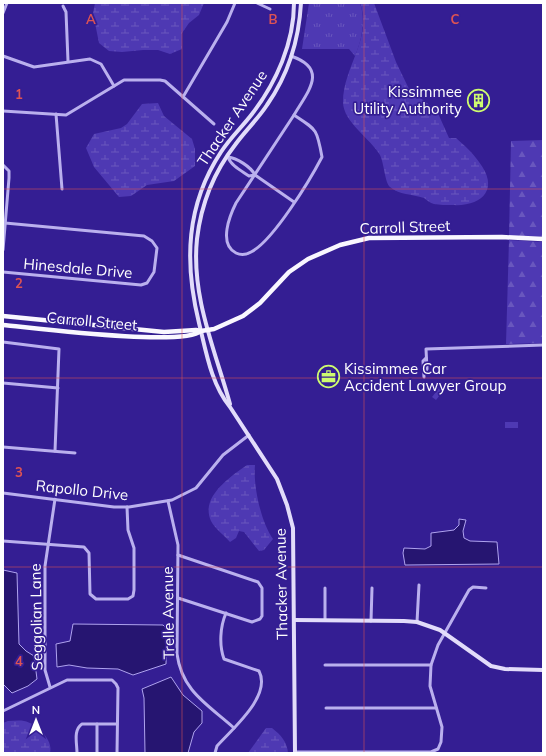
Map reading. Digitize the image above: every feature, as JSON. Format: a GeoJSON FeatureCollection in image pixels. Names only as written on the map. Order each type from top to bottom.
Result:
{"type":"FeatureCollection","features":[{"type":"Feature","properties":{"kind":"main road","name":"Carroll Street"},"geometry":{"type":"LineString","coordinates":[[3,316],[146,331],[201,331],[234,322],[244,316],[260,303],[289,272],[308,259],[345,243],[369,238],[502,237],[543,240]]}},
{"type":"Feature","properties":{"kind":"main road","name":"Carroll Street"},"geometry":{"type":"LineString","coordinates":[[3,325],[162,338],[197,335],[201,331]]}},
{"type":"Feature","properties":{"kind":"main road"},"geometry":{"type":"LineString","coordinates":[[88,333],[95,328],[141,332],[146,331]]}},
{"type":"Feature","properties":{"kind":"street"},"geometry":{"type":"LineString","coordinates":[[3,14],[6,3]]}},
{"type":"Feature","properties":{"kind":"street"},"geometry":{"type":"LineString","coordinates":[[183,97],[228,22],[235,3]]}},
{"type":"Feature","properties":{"kind":"street"},"geometry":{"type":"LineString","coordinates":[[257,3],[270,9]]}},
{"type":"Feature","properties":{"kind":"street","name":"Thacker Avenue"},"geometry":{"type":"LineString","coordinates":[[294,3],[287,47],[274,80],[259,105],[221,153],[201,193],[190,236],[189,264],[191,288],[215,382],[222,397],[249,435],[277,479],[290,515],[294,554],[295,753]]}},
{"type":"Feature","properties":{"kind":"street","name":"Thacker Avenue"},"geometry":{"type":"LineString","coordinates":[[230,407],[208,330],[198,285],[197,239],[208,194],[227,157],[267,105],[279,86],[291,56],[298,27],[301,3]]}},
{"type":"Feature","properties":{"kind":"street"},"geometry":{"type":"LineString","coordinates":[[63,6],[66,12],[68,61]]}},
{"type":"Feature","properties":{"kind":"street"},"geometry":{"type":"LineString","coordinates":[[291,56],[308,63],[312,70],[313,77],[294,115],[236,203],[229,222],[228,243],[236,253],[241,254],[252,252],[271,234],[294,202],[322,157],[314,128],[294,115]]}},
{"type":"Feature","properties":{"kind":"street"},"geometry":{"type":"LineString","coordinates":[[4,57],[34,67],[90,58],[101,64],[114,86]]}},
{"type":"Feature","properties":{"kind":"street"},"geometry":{"type":"LineString","coordinates":[[3,111],[56,114],[71,113],[124,80],[160,80],[165,82],[214,124]]}},
{"type":"Feature","properties":{"kind":"street"},"geometry":{"type":"LineString","coordinates":[[56,114],[62,189]]}},
{"type":"Feature","properties":{"kind":"street"},"geometry":{"type":"LineString","coordinates":[[221,153],[227,157],[233,158],[253,170],[255,175],[294,202]]}},
{"type":"Feature","properties":{"kind":"street"},"geometry":{"type":"LineString","coordinates":[[227,157],[230,163],[249,176],[255,175]]}},
{"type":"Feature","properties":{"kind":"street"},"geometry":{"type":"LineString","coordinates":[[3,165],[9,172],[10,178],[3,250]]}},
{"type":"Feature","properties":{"kind":"street","name":"Hinesdale Drive"},"geometry":{"type":"LineString","coordinates":[[3,272],[141,285],[152,278],[157,248],[152,241],[144,236],[5,223]]}},
{"type":"Feature","properties":{"kind":"street"},"geometry":{"type":"LineString","coordinates":[[3,342],[59,349],[55,451]]}},
{"type":"Feature","properties":{"kind":"street"},"geometry":{"type":"LineString","coordinates":[[424,377],[424,372],[428,369],[426,349],[543,345]]}},
{"type":"Feature","properties":{"kind":"street"},"geometry":{"type":"LineString","coordinates":[[3,383],[58,388]]}},
{"type":"Feature","properties":{"kind":"street","name":"Rapollo Drive"},"geometry":{"type":"LineString","coordinates":[[3,493],[127,507],[168,501],[196,488],[227,451],[249,435]]}},
{"type":"Feature","properties":{"kind":"street"},"geometry":{"type":"LineString","coordinates":[[3,447],[75,453]]}},
{"type":"Feature","properties":{"kind":"street","name":"Seggolian Lane"},"geometry":{"type":"LineString","coordinates":[[50,687],[45,670],[45,566],[47,543],[55,499]]}},
{"type":"Feature","properties":{"kind":"street","name":"Trelle Avenue"},"geometry":{"type":"LineString","coordinates":[[168,501],[177,536],[177,654],[183,679],[197,696],[234,728]]}},
{"type":"Feature","properties":{"kind":"street"},"geometry":{"type":"LineString","coordinates":[[3,541],[47,543],[84,547],[89,553],[90,594],[96,599],[128,599],[133,596],[134,590],[134,548],[128,530],[127,507]]}},
{"type":"Feature","properties":{"kind":"street"},"geometry":{"type":"LineString","coordinates":[[178,555],[260,584],[262,588],[262,616],[260,619],[252,622],[178,598]]}},
{"type":"Feature","properties":{"kind":"street"},"geometry":{"type":"LineString","coordinates":[[417,622],[418,585]]}},
{"type":"Feature","properties":{"kind":"street"},"geometry":{"type":"LineString","coordinates":[[295,753],[434,751],[438,749],[441,742],[442,727],[429,680],[434,654],[469,590],[473,587],[486,588]]}},
{"type":"Feature","properties":{"kind":"street"},"geometry":{"type":"LineString","coordinates":[[325,588],[325,620]]}},
{"type":"Feature","properties":{"kind":"street"},"geometry":{"type":"LineString","coordinates":[[371,620],[372,588]]}},
{"type":"Feature","properties":{"kind":"street"},"geometry":{"type":"LineString","coordinates":[[215,753],[217,746],[259,698],[262,680],[259,671],[224,659],[222,653],[221,626],[226,613]]}},
{"type":"Feature","properties":{"kind":"street"},"geometry":{"type":"LineString","coordinates":[[294,620],[371,620],[417,622],[431,626],[446,634],[491,666],[505,669],[543,670]]}},
{"type":"Feature","properties":{"kind":"street"},"geometry":{"type":"LineString","coordinates":[[326,664],[431,665]]}},
{"type":"Feature","properties":{"kind":"street"},"geometry":{"type":"LineString","coordinates":[[3,711],[50,687],[68,680],[112,680],[118,688],[118,753]]}},
{"type":"Feature","properties":{"kind":"street"},"geometry":{"type":"LineString","coordinates":[[326,708],[436,708]]}},
{"type":"Feature","properties":{"kind":"street"},"geometry":{"type":"LineString","coordinates":[[77,753],[77,729],[82,724],[117,724]]}},
{"type":"Feature","properties":{"kind":"street"},"geometry":{"type":"LineString","coordinates":[[97,724],[97,753]]}},
{"type":"Feature","properties":{"kind":"street"},"geometry":{"type":"LineString","coordinates":[[72,727],[77,729]]}},
{"type":"Feature","properties":{"kind":"green space"},"geometry":{"type":"Polygon","coordinates":[[[95,3],[204,3],[199,15],[189,23],[182,33],[182,49],[170,54],[158,50],[122,52],[109,51],[99,43],[93,13],[95,3]]]}},
{"type":"Feature","properties":{"kind":"green space"},"geometry":{"type":"Polygon","coordinates":[[[309,3],[360,3],[363,23],[360,43],[355,56],[349,49],[302,49],[309,3]]]}},
{"type":"Feature","properties":{"kind":"green space"},"geometry":{"type":"Polygon","coordinates":[[[360,3],[374,3],[396,62],[409,89],[437,111],[449,138],[456,138],[465,146],[477,159],[485,172],[488,180],[488,188],[485,194],[479,199],[472,203],[463,205],[434,204],[424,198],[397,192],[388,185],[380,155],[352,123],[344,109],[344,89],[363,28],[363,16],[360,3]]]}},
{"type":"Feature","properties":{"kind":"green space"},"geometry":{"type":"Polygon","coordinates":[[[158,103],[164,116],[192,139],[195,149],[195,166],[174,181],[147,185],[131,196],[119,197],[94,167],[86,148],[94,134],[121,128],[127,124],[142,104],[158,103]]]}},
{"type":"Feature","properties":{"kind":"green space"},"geometry":{"type":"Polygon","coordinates":[[[543,140],[543,237],[509,236],[511,141],[543,140]]]}},
{"type":"Feature","properties":{"kind":"green space"},"geometry":{"type":"Polygon","coordinates":[[[509,240],[543,242],[543,343],[506,344],[509,240]]]}},
{"type":"Feature","properties":{"kind":"green space"},"geometry":{"type":"Polygon","coordinates":[[[440,387],[444,390],[436,400],[432,397],[440,387]]]}},
{"type":"Feature","properties":{"kind":"green space"},"geometry":{"type":"Polygon","coordinates":[[[505,422],[518,422],[518,428],[505,428],[505,422]]]}},
{"type":"Feature","properties":{"kind":"green space"},"geometry":{"type":"Polygon","coordinates":[[[247,465],[255,465],[255,483],[259,504],[265,523],[273,539],[264,550],[259,551],[244,532],[239,531],[236,538],[230,542],[217,530],[211,521],[209,512],[213,496],[218,488],[247,465]]]}},
{"type":"Feature","properties":{"kind":"green space"},"geometry":{"type":"Polygon","coordinates":[[[8,721],[24,721],[34,725],[47,738],[51,748],[50,753],[3,753],[3,723],[8,721]]]}},
{"type":"Feature","properties":{"kind":"green space"},"geometry":{"type":"Polygon","coordinates":[[[266,728],[272,728],[281,736],[285,742],[288,753],[248,753],[266,728]]]}},
{"type":"Feature","properties":{"kind":"shaded area"},"geometry":{"type":"Polygon","coordinates":[[[459,519],[466,520],[463,531],[464,538],[470,541],[497,542],[499,564],[405,565],[403,553],[404,548],[425,549],[431,546],[431,533],[454,530],[459,525],[459,519]]]}},
{"type":"Feature","properties":{"kind":"shaded area"},"geometry":{"type":"Polygon","coordinates":[[[3,570],[17,573],[19,644],[34,656],[37,679],[28,686],[12,693],[3,684],[3,570]]]}},
{"type":"Feature","properties":{"kind":"shaded area"},"geometry":{"type":"Polygon","coordinates":[[[73,624],[163,625],[167,629],[166,664],[133,675],[118,669],[87,668],[69,665],[57,667],[56,644],[70,641],[73,624]]]}},
{"type":"Feature","properties":{"kind":"shaded area"},"geometry":{"type":"Polygon","coordinates":[[[171,677],[183,695],[202,711],[202,723],[194,732],[188,753],[145,753],[144,698],[142,689],[171,677]]]}},
{"type":"Feature","properties":{"kind":"place","name":"Kissimmee Utility Authority"},"geometry":{"type":"Point","coordinates":[478,100]}},
{"type":"Feature","properties":{"kind":"place","name":"Kissimmee Car Accident Lawyer Group"},"geometry":{"type":"Point","coordinates":[329,377]}}]}
